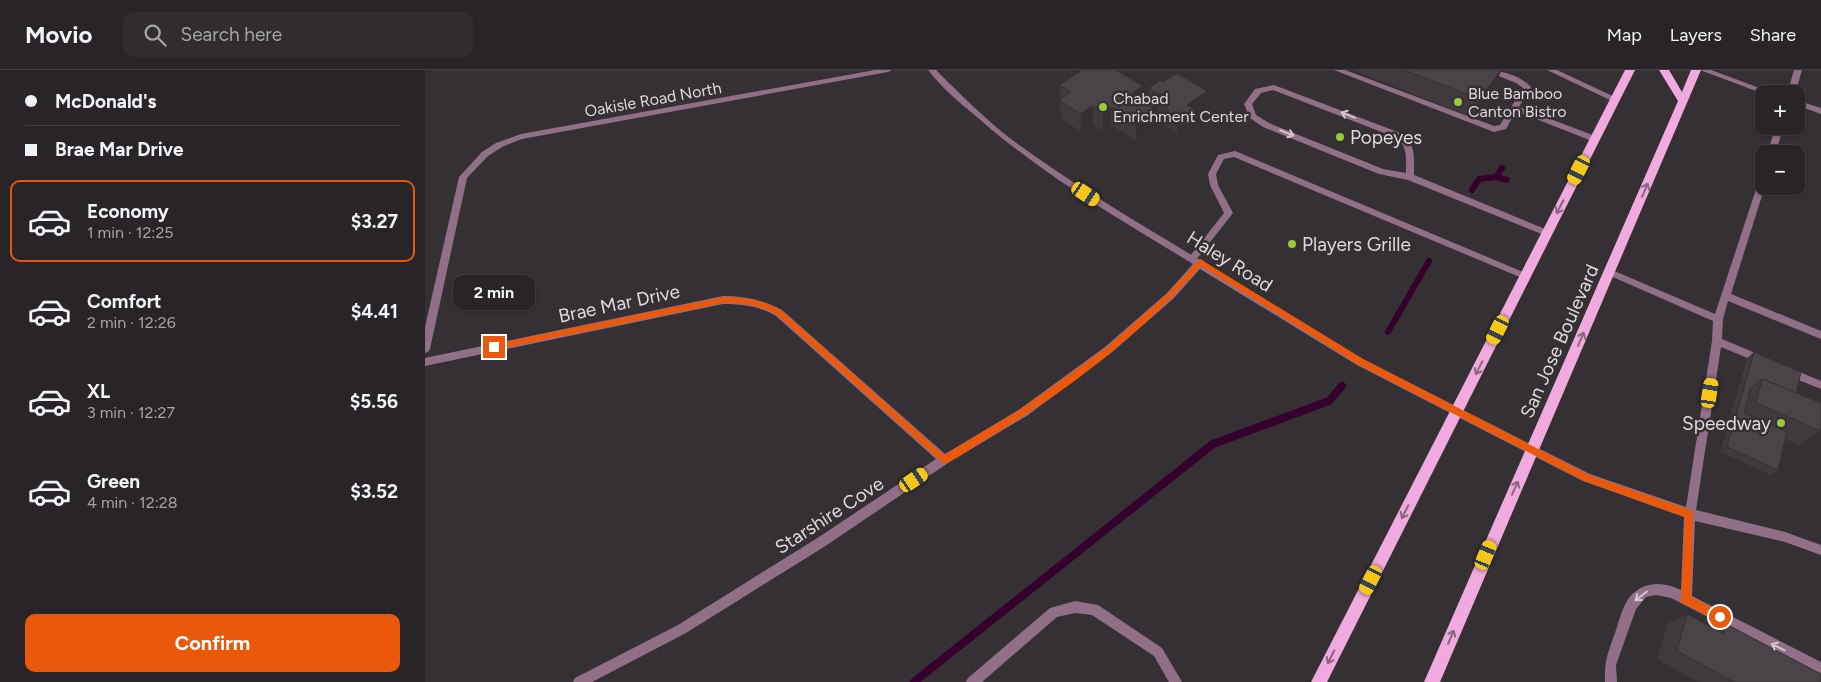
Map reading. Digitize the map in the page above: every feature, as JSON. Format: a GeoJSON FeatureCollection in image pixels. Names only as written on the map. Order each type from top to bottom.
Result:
{"type":"FeatureCollection","features":[{"type":"Feature","properties":{"kind":"main road"},"geometry":{"type":"LineString","coordinates":[[1319,682],[1630,70]]}},
{"type":"Feature","properties":{"kind":"main road"},"geometry":{"type":"LineString","coordinates":[[1664,70],[1683,102]]}},
{"type":"Feature","properties":{"kind":"main road","name":"San Jose Boulevard"},"geometry":{"type":"LineString","coordinates":[[1432,682],[1696,70]]}},
{"type":"Feature","properties":{"kind":"street","name":"Oakisle Road North"},"geometry":{"type":"LineString","coordinates":[[425,350],[463,177],[485,154],[499,145],[521,137],[888,70]]}},
{"type":"Feature","properties":{"kind":"street","name":"Haley Road"},"geometry":{"type":"LineString","coordinates":[[932,70],[956,95],[1011,143],[1101,204],[1196,260],[1360,362],[1587,478],[1690,514],[1785,537],[1821,550]]}},
{"type":"Feature","properties":{"kind":"street"},"geometry":{"type":"LineString","coordinates":[[1338,70],[1494,129],[1503,126],[1527,87],[1519,81],[1488,70]]}},
{"type":"Feature","properties":{"kind":"street"},"geometry":{"type":"LineString","coordinates":[[1551,70],[1615,99]]}},
{"type":"Feature","properties":{"kind":"street"},"geometry":{"type":"LineString","coordinates":[[1703,70],[1755,88]]}},
{"type":"Feature","properties":{"kind":"street"},"geometry":{"type":"LineString","coordinates":[[1794,85],[1798,70]]}},
{"type":"Feature","properties":{"kind":"street"},"geometry":{"type":"LineString","coordinates":[[1410,177],[1408,144],[1406,139],[1400,136],[1274,87],[1259,91],[1248,104],[1253,116],[1266,124],[1382,172],[1410,177],[1547,233]]}},
{"type":"Feature","properties":{"kind":"street"},"geometry":{"type":"LineString","coordinates":[[1805,105],[1821,110]]}},
{"type":"Feature","properties":{"kind":"street"},"geometry":{"type":"LineString","coordinates":[[1515,108],[1595,139]]}},
{"type":"Feature","properties":{"kind":"street","name":"Starshire Cove"},"geometry":{"type":"LineString","coordinates":[[579,682],[682,629],[823,541],[944,460],[1024,412],[1108,350],[1169,296],[1229,213],[1213,185],[1212,174],[1221,157],[1235,154],[1525,276]]}},
{"type":"Feature","properties":{"kind":"street"},"geometry":{"type":"LineString","coordinates":[[1686,599],[1690,514],[1717,341],[1718,319],[1758,195]]}},
{"type":"Feature","properties":{"kind":"street"},"geometry":{"type":"LineString","coordinates":[[1609,272],[1718,319]]}},
{"type":"Feature","properties":{"kind":"street"},"geometry":{"type":"LineString","coordinates":[[1725,296],[1821,335]]}},
{"type":"Feature","properties":{"kind":"street","name":"Brae Mar Drive"},"geometry":{"type":"LineString","coordinates":[[425,362],[679,308],[723,300],[741,300],[769,307],[779,313],[944,460]]}},
{"type":"Feature","properties":{"kind":"street"},"geometry":{"type":"LineString","coordinates":[[1717,341],[1821,385]]}},
{"type":"Feature","properties":{"kind":"street"},"geometry":{"type":"LineString","coordinates":[[1611,682],[1610,664],[1631,605],[1643,592],[1656,589],[1672,592],[1821,669]]}},
{"type":"Feature","properties":{"kind":"street"},"geometry":{"type":"LineString","coordinates":[[972,682],[1054,612],[1075,607],[1094,609],[1157,652],[1176,682]]}},
{"type":"Feature","properties":{"kind":"building"},"geometry":{"type":"Polygon","coordinates":[[[1082,70],[1116,70],[1143,86],[1131,94],[1134,97],[1141,92],[1158,102],[1151,107],[1155,110],[1136,123],[1111,107],[1103,113],[1092,106],[1080,114],[1059,100],[1071,92],[1059,85],[1082,70]]]}},
{"type":"Feature","properties":{"kind":"building"},"geometry":{"type":"Polygon","coordinates":[[[1404,70],[1501,70],[1480,99],[1404,70]]]}},
{"type":"Feature","properties":{"kind":"building"},"geometry":{"type":"Polygon","coordinates":[[[1177,73],[1207,91],[1187,105],[1194,109],[1178,120],[1165,112],[1169,110],[1157,103],[1169,95],[1166,93],[1162,96],[1149,88],[1160,80],[1163,82],[1177,73]]]}},
{"type":"Feature","properties":{"kind":"building"},"geometry":{"type":"Polygon","coordinates":[[[1754,352],[1801,372],[1796,393],[1762,379],[1750,389],[1744,413],[1787,432],[1778,470],[1727,447],[1754,352]]]}},
{"type":"Feature","properties":{"kind":"building"},"geometry":{"type":"Polygon","coordinates":[[[1762,379],[1821,403],[1821,431],[1756,403],[1762,379]]]}},
{"type":"Feature","properties":{"kind":"building"},"geometry":{"type":"Polygon","coordinates":[[[1687,614],[1724,634],[1726,624],[1821,674],[1821,682],[1734,682],[1677,651],[1687,614]]]}},
{"type":"Feature","properties":{"kind":"waterway"},"geometry":{"type":"LineString","coordinates":[[1496,177],[1502,168]]}},
{"type":"Feature","properties":{"kind":"waterway"},"geometry":{"type":"LineString","coordinates":[[1472,190],[1479,179],[1496,177]]}},
{"type":"Feature","properties":{"kind":"waterway"},"geometry":{"type":"LineString","coordinates":[[1496,177],[1507,180]]}},
{"type":"Feature","properties":{"kind":"waterway"},"geometry":{"type":"LineString","coordinates":[[1388,332],[1429,261]]}},
{"type":"Feature","properties":{"kind":"waterway"},"geometry":{"type":"LineString","coordinates":[[914,682],[1213,444],[1329,401],[1342,386]]}},
{"type":"Feature","properties":{"kind":"place","name":"Blue Bamboo Canton Bistro"},"geometry":{"type":"Point","coordinates":[1458,102]}},
{"type":"Feature","properties":{"kind":"place","name":"Chabad Enrichment Center"},"geometry":{"type":"Point","coordinates":[1103,107]}},
{"type":"Feature","properties":{"kind":"place","name":"Popeyes"},"geometry":{"type":"Point","coordinates":[1340,137]}},
{"type":"Feature","properties":{"kind":"place","name":"Players Grille"},"geometry":{"type":"Point","coordinates":[1292,244]}},
{"type":"Feature","properties":{"kind":"place","name":"Speedway"},"geometry":{"type":"Point","coordinates":[1781,423]}},
{"type":"Feature","properties":{"kind":"route"},"geometry":{"type":"LineString","coordinates":[[494,347],[723,300],[741,300],[769,307],[779,313],[846,371],[944,460],[1024,412],[1108,350],[1169,296],[1200,262],[1360,362],[1587,478],[1690,514],[1686,599],[1720,617]]}}]}
